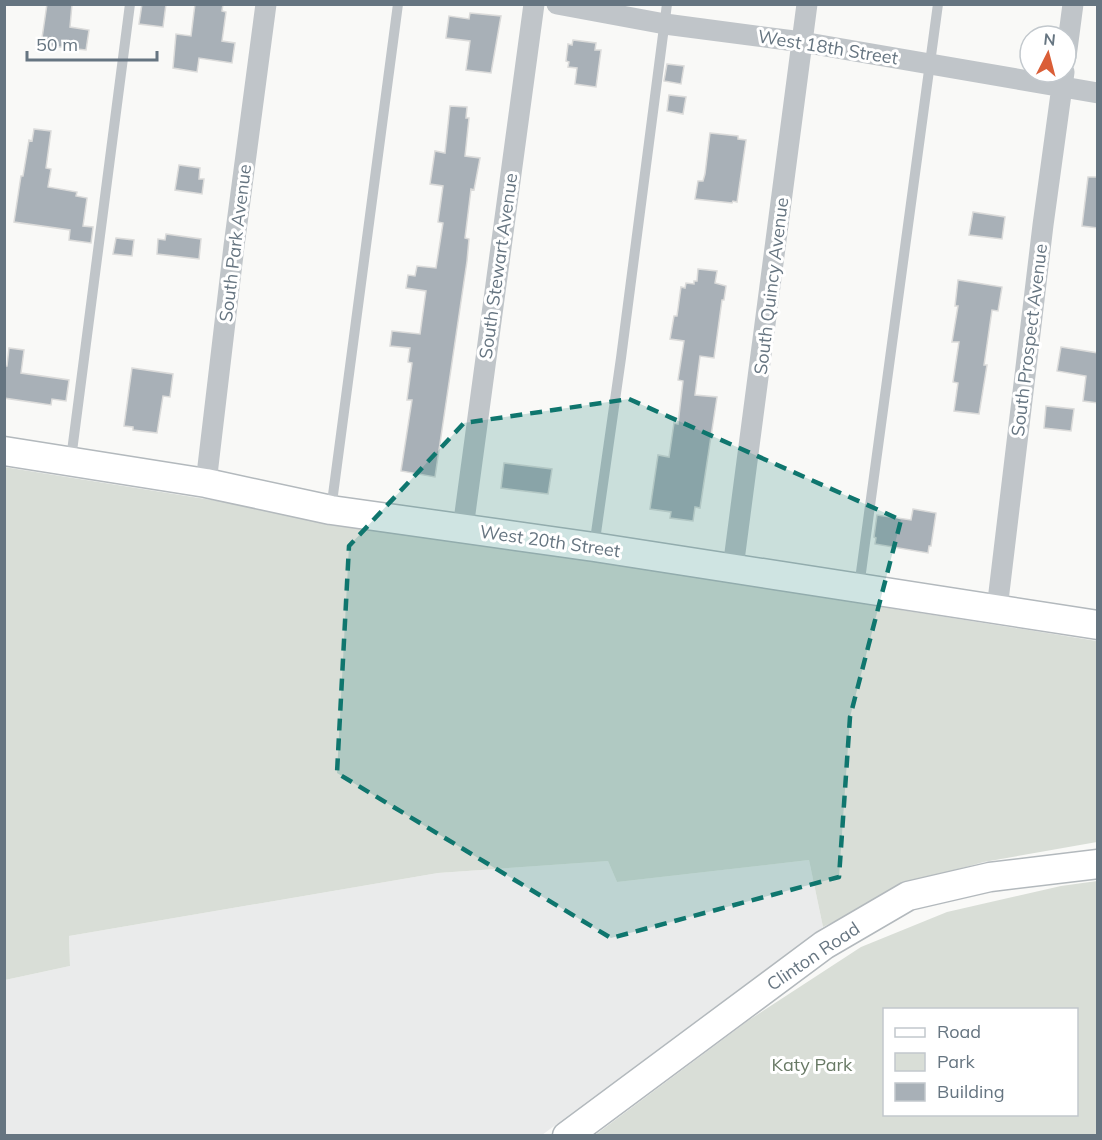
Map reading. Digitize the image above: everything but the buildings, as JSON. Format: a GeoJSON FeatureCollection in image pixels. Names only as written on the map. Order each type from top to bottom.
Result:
{"type":"FeatureCollection","features":[{"type":"Feature","properties":{"kind":"street","name":"South Park Avenue"},"geometry":{"type":"LineString","coordinates":[[206,483],[266,4]]}},
{"type":"Feature","properties":{"kind":"street","name":"South Stewart Avenue"},"geometry":{"type":"LineString","coordinates":[[463,528],[534,4]]}},
{"type":"Feature","properties":{"kind":"street","name":"West 18th Street"},"geometry":{"type":"LineString","coordinates":[[557,4],[666,14],[802,42],[930,64],[1018,75]]}},
{"type":"Feature","properties":{"kind":"street","name":"South Quincy Avenue"},"geometry":{"type":"LineString","coordinates":[[733,568],[807,4]]}},
{"type":"Feature","properties":{"kind":"street"},"geometry":{"type":"LineString","coordinates":[[1070,24],[1072,4]]}},
{"type":"Feature","properties":{"kind":"street","name":"South Prospect Avenue"},"geometry":{"type":"LineString","coordinates":[[997,609],[1043,225],[1062,84]]}},
{"type":"Feature","properties":{"kind":"street","name":"West 18th Street"},"geometry":{"type":"LineString","coordinates":[[1074,84],[1098,93]]}},
{"type":"Feature","properties":{"kind":"street","name":"West 20th Street"},"geometry":{"type":"LineString","coordinates":[[4,451],[206,483],[331,510],[594,547],[1098,625]]}},
{"type":"Feature","properties":{"kind":"street","name":"Clinton Road"},"geometry":{"type":"LineString","coordinates":[[567,1136],[824,945],[908,896],[990,877],[1098,864]]}},
{"type":"Feature","properties":{"kind":"lane"},"geometry":{"type":"LineString","coordinates":[[70,462],[130,4]]}},
{"type":"Feature","properties":{"kind":"lane"},"geometry":{"type":"LineString","coordinates":[[331,510],[398,4]]}},
{"type":"Feature","properties":{"kind":"lane"},"geometry":{"type":"LineString","coordinates":[[859,588],[938,4]]}},
{"type":"Feature","properties":{"kind":"lane"},"geometry":{"type":"LineString","coordinates":[[594,547],[666,14]]}},
{"type":"Feature","properties":{"kind":"highlighted area"},"geometry":{"type":"Polygon","coordinates":[[[629,399],[901,520],[850,717],[839,877],[611,938],[337,773],[349,546],[464,423],[629,399]]]}},
{"type":"Feature","properties":{"kind":"shaded area"},"geometry":{"type":"Polygon","coordinates":[[[809,860],[823,927],[542,1135],[5,1136],[5,980],[70,966],[69,936],[438,873],[608,861],[617,882],[809,860]]]}},
{"type":"Feature","properties":{"kind":"green space"},"geometry":{"type":"Polygon","coordinates":[[[4,467],[1097,641],[1097,842],[984,862],[922,879],[823,927],[809,860],[617,882],[608,861],[438,873],[69,936],[70,966],[5,980],[4,467]]]}},
{"type":"Feature","properties":{"kind":"green space","name":"Katy Park"},"geometry":{"type":"Polygon","coordinates":[[[1097,881],[1097,1135],[595,1135],[749,1020],[861,947],[947,912],[1061,886],[1097,881]]]}}]}
